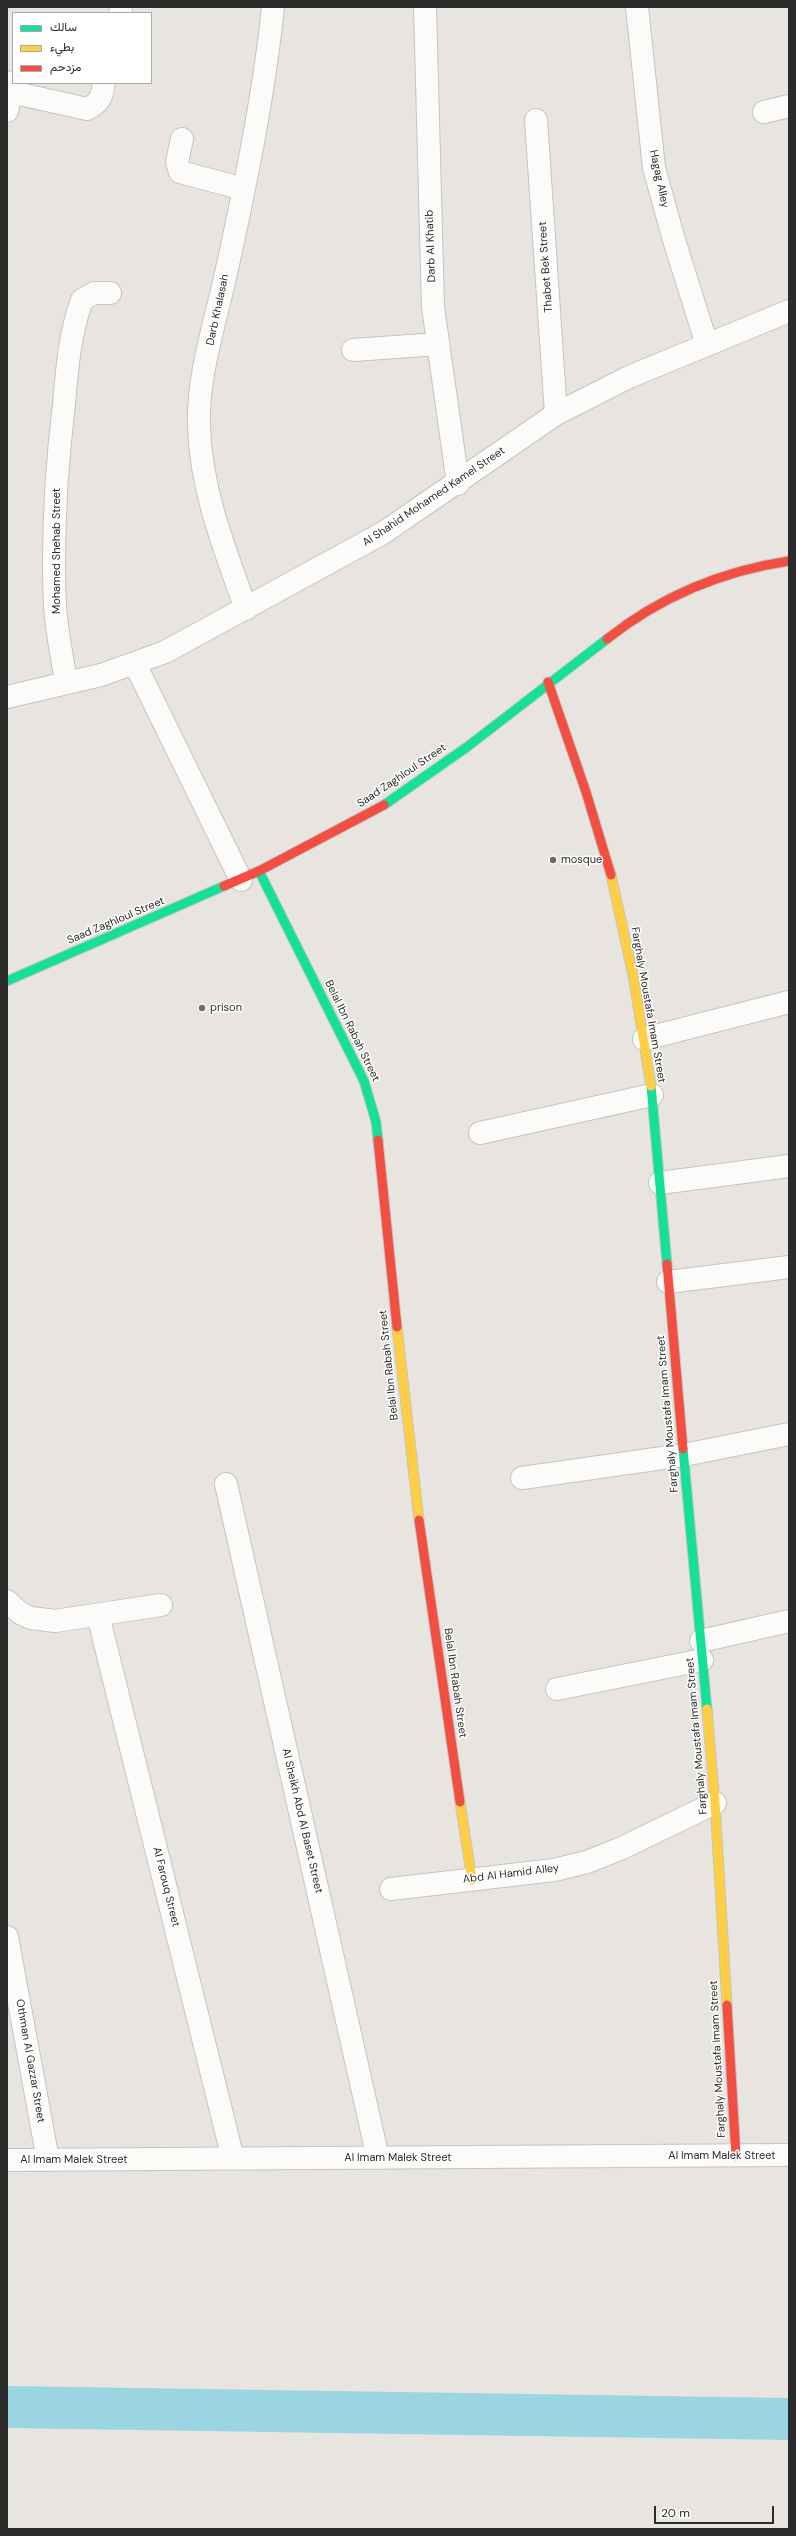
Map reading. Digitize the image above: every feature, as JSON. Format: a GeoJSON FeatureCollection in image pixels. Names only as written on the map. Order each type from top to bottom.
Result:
{"type":"FeatureCollection","features":[{"type":"Feature","properties":{"kind":"street","name":"Darb Khalasah"},"geometry":{"type":"LineString","coordinates":[[246,609],[217,529],[204,469],[199,427],[202,385],[244,189],[268,58],[273,7]]}},
{"type":"Feature","properties":{"kind":"street","name":"Darb Al Khatib"},"geometry":{"type":"LineString","coordinates":[[425,7],[431,266],[438,344],[458,484]]}},
{"type":"Feature","properties":{"kind":"street","name":"Hagag Alley"},"geometry":{"type":"LineString","coordinates":[[637,7],[654,168],[674,240],[708,345]]}},
{"type":"Feature","properties":{"kind":"street"},"geometry":{"type":"LineString","coordinates":[[10,95],[87,109],[96,104],[102,96],[104,84]]}},
{"type":"Feature","properties":{"kind":"street"},"geometry":{"type":"LineString","coordinates":[[764,112],[789,106]]}},
{"type":"Feature","properties":{"kind":"street","name":"Thabet Bek Street"},"geometry":{"type":"LineString","coordinates":[[536,120],[556,414]]}},
{"type":"Feature","properties":{"kind":"street"},"geometry":{"type":"LineString","coordinates":[[182,139],[177,162],[177,167],[180,172],[244,189]]}},
{"type":"Feature","properties":{"kind":"street","name":"Mohamed Shehab Street"},"geometry":{"type":"LineString","coordinates":[[66,682],[55,608],[55,529],[58,450],[67,372],[77,312],[82,300],[94,293],[110,293]]}},
{"type":"Feature","properties":{"kind":"street","name":"Al Shahid Mohamed Kamel Street"},"geometry":{"type":"LineString","coordinates":[[7,697],[101,675],[165,652],[383,533],[458,484],[556,414],[629,377],[789,311]]}},
{"type":"Feature","properties":{"kind":"street"},"geometry":{"type":"LineString","coordinates":[[353,350],[438,344]]}},
{"type":"Feature","properties":{"kind":"street","name":"Mohamed Shehab Street"},"geometry":{"type":"LineString","coordinates":[[66,682],[61,562],[63,474],[72,387]]}},
{"type":"Feature","properties":{"kind":"street","name":"Saad Zaghloul Street"},"geometry":{"type":"LineString","coordinates":[[7,981],[250,876],[368,815],[419,782],[631,620],[690,588],[754,566],[789,561]]}},
{"type":"Feature","properties":{"kind":"street"},"geometry":{"type":"LineString","coordinates":[[135,664],[250,876]]}},
{"type":"Feature","properties":{"kind":"street","name":"Farghaly Moustafa Imam Street"},"geometry":{"type":"LineString","coordinates":[[548,682],[589,805],[618,903],[644,1039],[652,1095],[715,1803],[736,2156]]}},
{"type":"Feature","properties":{"kind":"street","name":"Belal Ibn Rabah Street"},"geometry":{"type":"LineString","coordinates":[[250,876],[364,1081],[376,1122],[415,1495],[472,1880]]}},
{"type":"Feature","properties":{"kind":"street"},"geometry":{"type":"LineString","coordinates":[[644,1039],[789,1002]]}},
{"type":"Feature","properties":{"kind":"street"},"geometry":{"type":"LineString","coordinates":[[480,1132],[652,1095]]}},
{"type":"Feature","properties":{"kind":"street"},"geometry":{"type":"LineString","coordinates":[[660,1182],[789,1166]]}},
{"type":"Feature","properties":{"kind":"street"},"geometry":{"type":"LineString","coordinates":[[668,1282],[789,1267]]}},
{"type":"Feature","properties":{"kind":"street"},"geometry":{"type":"LineString","coordinates":[[522,1478],[684,1455],[789,1434]]}},
{"type":"Feature","properties":{"kind":"street","name":"Al Sheikh Abd Al Baset Street"},"geometry":{"type":"LineString","coordinates":[[226,1484],[378,2158]]}},
{"type":"Feature","properties":{"kind":"street"},"geometry":{"type":"LineString","coordinates":[[7,1602],[20,1613],[43,1621],[98,1615],[161,1605]]}},
{"type":"Feature","properties":{"kind":"street","name":"Al Farouq Street"},"geometry":{"type":"LineString","coordinates":[[98,1615],[234,2159]]}},
{"type":"Feature","properties":{"kind":"street"},"geometry":{"type":"LineString","coordinates":[[557,1689],[701,1650],[789,1621]]}},
{"type":"Feature","properties":{"kind":"street","name":"Abd Al Hamid Alley"},"geometry":{"type":"LineString","coordinates":[[391,1889],[554,1870],[587,1862],[622,1848],[715,1803]]}},
{"type":"Feature","properties":{"kind":"street","name":"Othman Al Gazzar Street"},"geometry":{"type":"LineString","coordinates":[[7,1937],[48,2160]]}},
{"type":"Feature","properties":{"kind":"street","name":"Al Imam Malek Street"},"geometry":{"type":"LineString","coordinates":[[7,2160],[789,2155]]}},
{"type":"Feature","properties":{"kind":"waterway"},"geometry":{"type":"LineString","coordinates":[[7,2407],[789,2419]]}},
{"type":"Feature","properties":{"kind":"traffic: fast"},"geometry":{"type":"LineString","coordinates":[[384,805],[467,747],[607,639]]}},
{"type":"Feature","properties":{"kind":"traffic: fast"},"geometry":{"type":"LineString","coordinates":[[259,871],[364,1081],[376,1122],[378,1140]]}},
{"type":"Feature","properties":{"kind":"traffic: fast"},"geometry":{"type":"LineString","coordinates":[[7,981],[224,886]]}},
{"type":"Feature","properties":{"kind":"traffic: fast"},"geometry":{"type":"LineString","coordinates":[[651,1086],[667,1264]]}},
{"type":"Feature","properties":{"kind":"traffic: fast"},"geometry":{"type":"LineString","coordinates":[[683,1449],[707,1709]]}},
{"type":"Feature","properties":{"kind":"traffic: slow"},"geometry":{"type":"LineString","coordinates":[[611,875],[633,975],[651,1086]]}},
{"type":"Feature","properties":{"kind":"traffic: slow"},"geometry":{"type":"LineString","coordinates":[[397,1327],[419,1520]]}},
{"type":"Feature","properties":{"kind":"traffic: slow"},"geometry":{"type":"LineString","coordinates":[[707,1709],[715,1803],[727,2005]]}},
{"type":"Feature","properties":{"kind":"traffic: slow"},"geometry":{"type":"LineString","coordinates":[[460,1802],[472,1880]]}},
{"type":"Feature","properties":{"kind":"traffic: jam"},"geometry":{"type":"LineString","coordinates":[[607,639],[648,610],[693,588],[740,572],[789,561]]}},
{"type":"Feature","properties":{"kind":"traffic: jam"},"geometry":{"type":"LineString","coordinates":[[548,682],[586,792],[611,875]]}},
{"type":"Feature","properties":{"kind":"traffic: jam"},"geometry":{"type":"LineString","coordinates":[[224,886],[259,871],[384,805]]}},
{"type":"Feature","properties":{"kind":"traffic: jam"},"geometry":{"type":"LineString","coordinates":[[378,1140],[397,1327]]}},
{"type":"Feature","properties":{"kind":"traffic: jam"},"geometry":{"type":"LineString","coordinates":[[667,1264],[683,1449]]}},
{"type":"Feature","properties":{"kind":"traffic: jam"},"geometry":{"type":"LineString","coordinates":[[419,1520],[460,1802]]}},
{"type":"Feature","properties":{"kind":"traffic: jam"},"geometry":{"type":"LineString","coordinates":[[727,2005],[736,2156]]}},
{"type":"Feature","properties":{"kind":"place","name":"mosque"},"geometry":{"type":"Point","coordinates":[553,860]}},
{"type":"Feature","properties":{"kind":"place","name":"prison"},"geometry":{"type":"Point","coordinates":[202,1008]}}]}
